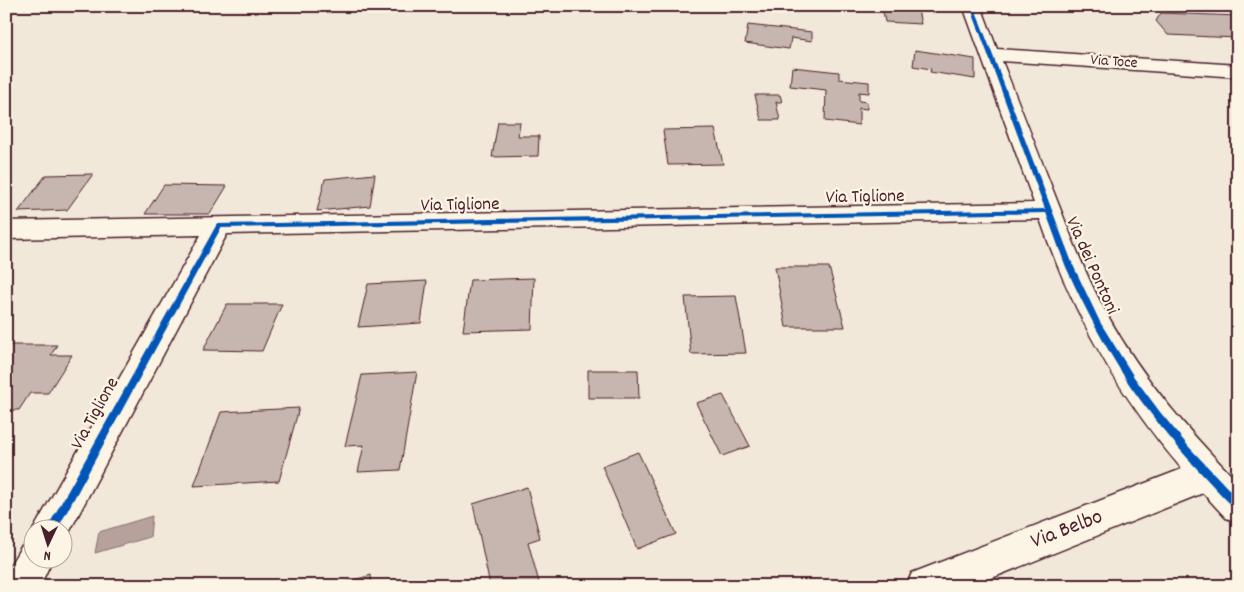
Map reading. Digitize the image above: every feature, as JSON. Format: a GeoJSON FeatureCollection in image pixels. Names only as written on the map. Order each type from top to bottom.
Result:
{"type":"FeatureCollection","features":[{"type":"Feature","properties":{"kind":"street","name":"Via dei Pontoni"},"geometry":{"type":"LineString","coordinates":[[972,6],[1048,211],[1086,303],[1114,351],[1156,415],[1208,475],[1238,506]]}},
{"type":"Feature","properties":{"kind":"street","name":"Via Toce"},"geometry":{"type":"LineString","coordinates":[[990,54],[1238,71]]}},
{"type":"Feature","properties":{"kind":"street","name":"Via Tiglione"},"geometry":{"type":"LineString","coordinates":[[6,230],[1048,211]]}},
{"type":"Feature","properties":{"kind":"street","name":"Via Tiglione"},"geometry":{"type":"LineString","coordinates":[[56,520],[218,226]]}},
{"type":"Feature","properties":{"kind":"street","name":"Via Belbo"},"geometry":{"type":"LineString","coordinates":[[925,586],[1208,475]]}},
{"type":"Feature","properties":{"kind":"street"},"geometry":{"type":"LineString","coordinates":[[19,586],[28,570]]}},
{"type":"Feature","properties":{"kind":"shaded area"},"geometry":{"type":"Polygon","coordinates":[[[152,516],[150,537],[95,553],[99,532],[152,516]]]}},
{"type":"Feature","properties":{"kind":"building"},"geometry":{"type":"Polygon","coordinates":[[[882,6],[917,6],[921,24],[885,22],[882,6]]]}},
{"type":"Feature","properties":{"kind":"building"},"geometry":{"type":"Polygon","coordinates":[[[1161,13],[1238,16],[1238,38],[1168,35],[1156,21],[1161,13]]]}},
{"type":"Feature","properties":{"kind":"building"},"geometry":{"type":"Polygon","coordinates":[[[748,25],[812,32],[812,41],[791,38],[789,49],[745,43],[748,25]]]}},
{"type":"Feature","properties":{"kind":"building"},"geometry":{"type":"Polygon","coordinates":[[[915,50],[975,59],[975,79],[930,72],[931,69],[913,66],[915,50]]]}},
{"type":"Feature","properties":{"kind":"building"},"geometry":{"type":"Polygon","coordinates":[[[792,67],[839,72],[839,79],[869,82],[869,93],[859,92],[859,101],[867,102],[867,109],[859,108],[859,125],[825,121],[826,90],[790,86],[792,67]]]}},
{"type":"Feature","properties":{"kind":"building"},"geometry":{"type":"Polygon","coordinates":[[[755,95],[780,95],[782,102],[776,102],[780,120],[761,120],[755,95]]]}},
{"type":"Feature","properties":{"kind":"building"},"geometry":{"type":"Polygon","coordinates":[[[498,122],[520,122],[518,136],[539,136],[538,156],[492,157],[498,122]]]}},
{"type":"Feature","properties":{"kind":"building"},"geometry":{"type":"Polygon","coordinates":[[[715,129],[723,164],[668,165],[663,130],[715,129]]]}},
{"type":"Feature","properties":{"kind":"building"},"geometry":{"type":"Polygon","coordinates":[[[93,174],[67,210],[18,212],[46,175],[93,174]]]}},
{"type":"Feature","properties":{"kind":"building"},"geometry":{"type":"Polygon","coordinates":[[[375,174],[370,206],[317,211],[325,179],[375,174]]]}},
{"type":"Feature","properties":{"kind":"building"},"geometry":{"type":"Polygon","coordinates":[[[164,185],[227,186],[210,214],[145,214],[164,185]]]}},
{"type":"Feature","properties":{"kind":"building"},"geometry":{"type":"Polygon","coordinates":[[[775,267],[829,267],[845,327],[786,327],[775,267]]]}},
{"type":"Feature","properties":{"kind":"building"},"geometry":{"type":"Polygon","coordinates":[[[534,278],[532,329],[463,331],[470,280],[534,278]]]}},
{"type":"Feature","properties":{"kind":"building"},"geometry":{"type":"Polygon","coordinates":[[[427,281],[421,323],[358,327],[368,284],[427,281]]]}},
{"type":"Feature","properties":{"kind":"building"},"geometry":{"type":"Polygon","coordinates":[[[736,296],[746,353],[691,354],[685,297],[736,296]]]}},
{"type":"Feature","properties":{"kind":"building"},"geometry":{"type":"Polygon","coordinates":[[[227,304],[282,304],[262,351],[203,350],[227,304]]]}},
{"type":"Feature","properties":{"kind":"building"},"geometry":{"type":"Polygon","coordinates":[[[6,345],[57,345],[51,355],[72,355],[48,393],[30,393],[19,410],[6,410],[6,345]]]}},
{"type":"Feature","properties":{"kind":"building"},"geometry":{"type":"Polygon","coordinates":[[[588,370],[638,370],[639,398],[588,398],[588,370]]]}},
{"type":"Feature","properties":{"kind":"building"},"geometry":{"type":"Polygon","coordinates":[[[417,372],[400,470],[358,472],[364,445],[345,446],[362,375],[417,372]]]}},
{"type":"Feature","properties":{"kind":"building"},"geometry":{"type":"Polygon","coordinates":[[[723,395],[750,446],[722,456],[696,403],[723,395]]]}},
{"type":"Feature","properties":{"kind":"building"},"geometry":{"type":"Polygon","coordinates":[[[299,408],[279,481],[194,486],[221,412],[299,408]]]}},
{"type":"Feature","properties":{"kind":"building"},"geometry":{"type":"Polygon","coordinates":[[[638,452],[676,534],[637,549],[602,466],[638,452]]]}},
{"type":"Feature","properties":{"kind":"building"},"geometry":{"type":"Polygon","coordinates":[[[527,487],[540,538],[528,542],[540,586],[490,586],[473,504],[527,487]]]}},
{"type":"Feature","properties":{"kind":"building"},"geometry":{"type":"Polygon","coordinates":[[[371,575],[372,586],[334,586],[371,575]]]}},
{"type":"Feature","properties":{"kind":"cycle path"},"geometry":{"type":"LineString","coordinates":[[972,6],[1069,265],[1097,323],[1131,380],[1157,415],[1196,462],[1238,506]]}},
{"type":"Feature","properties":{"kind":"cycle path"},"geometry":{"type":"LineString","coordinates":[[57,520],[219,226],[1048,211]]}}]}
